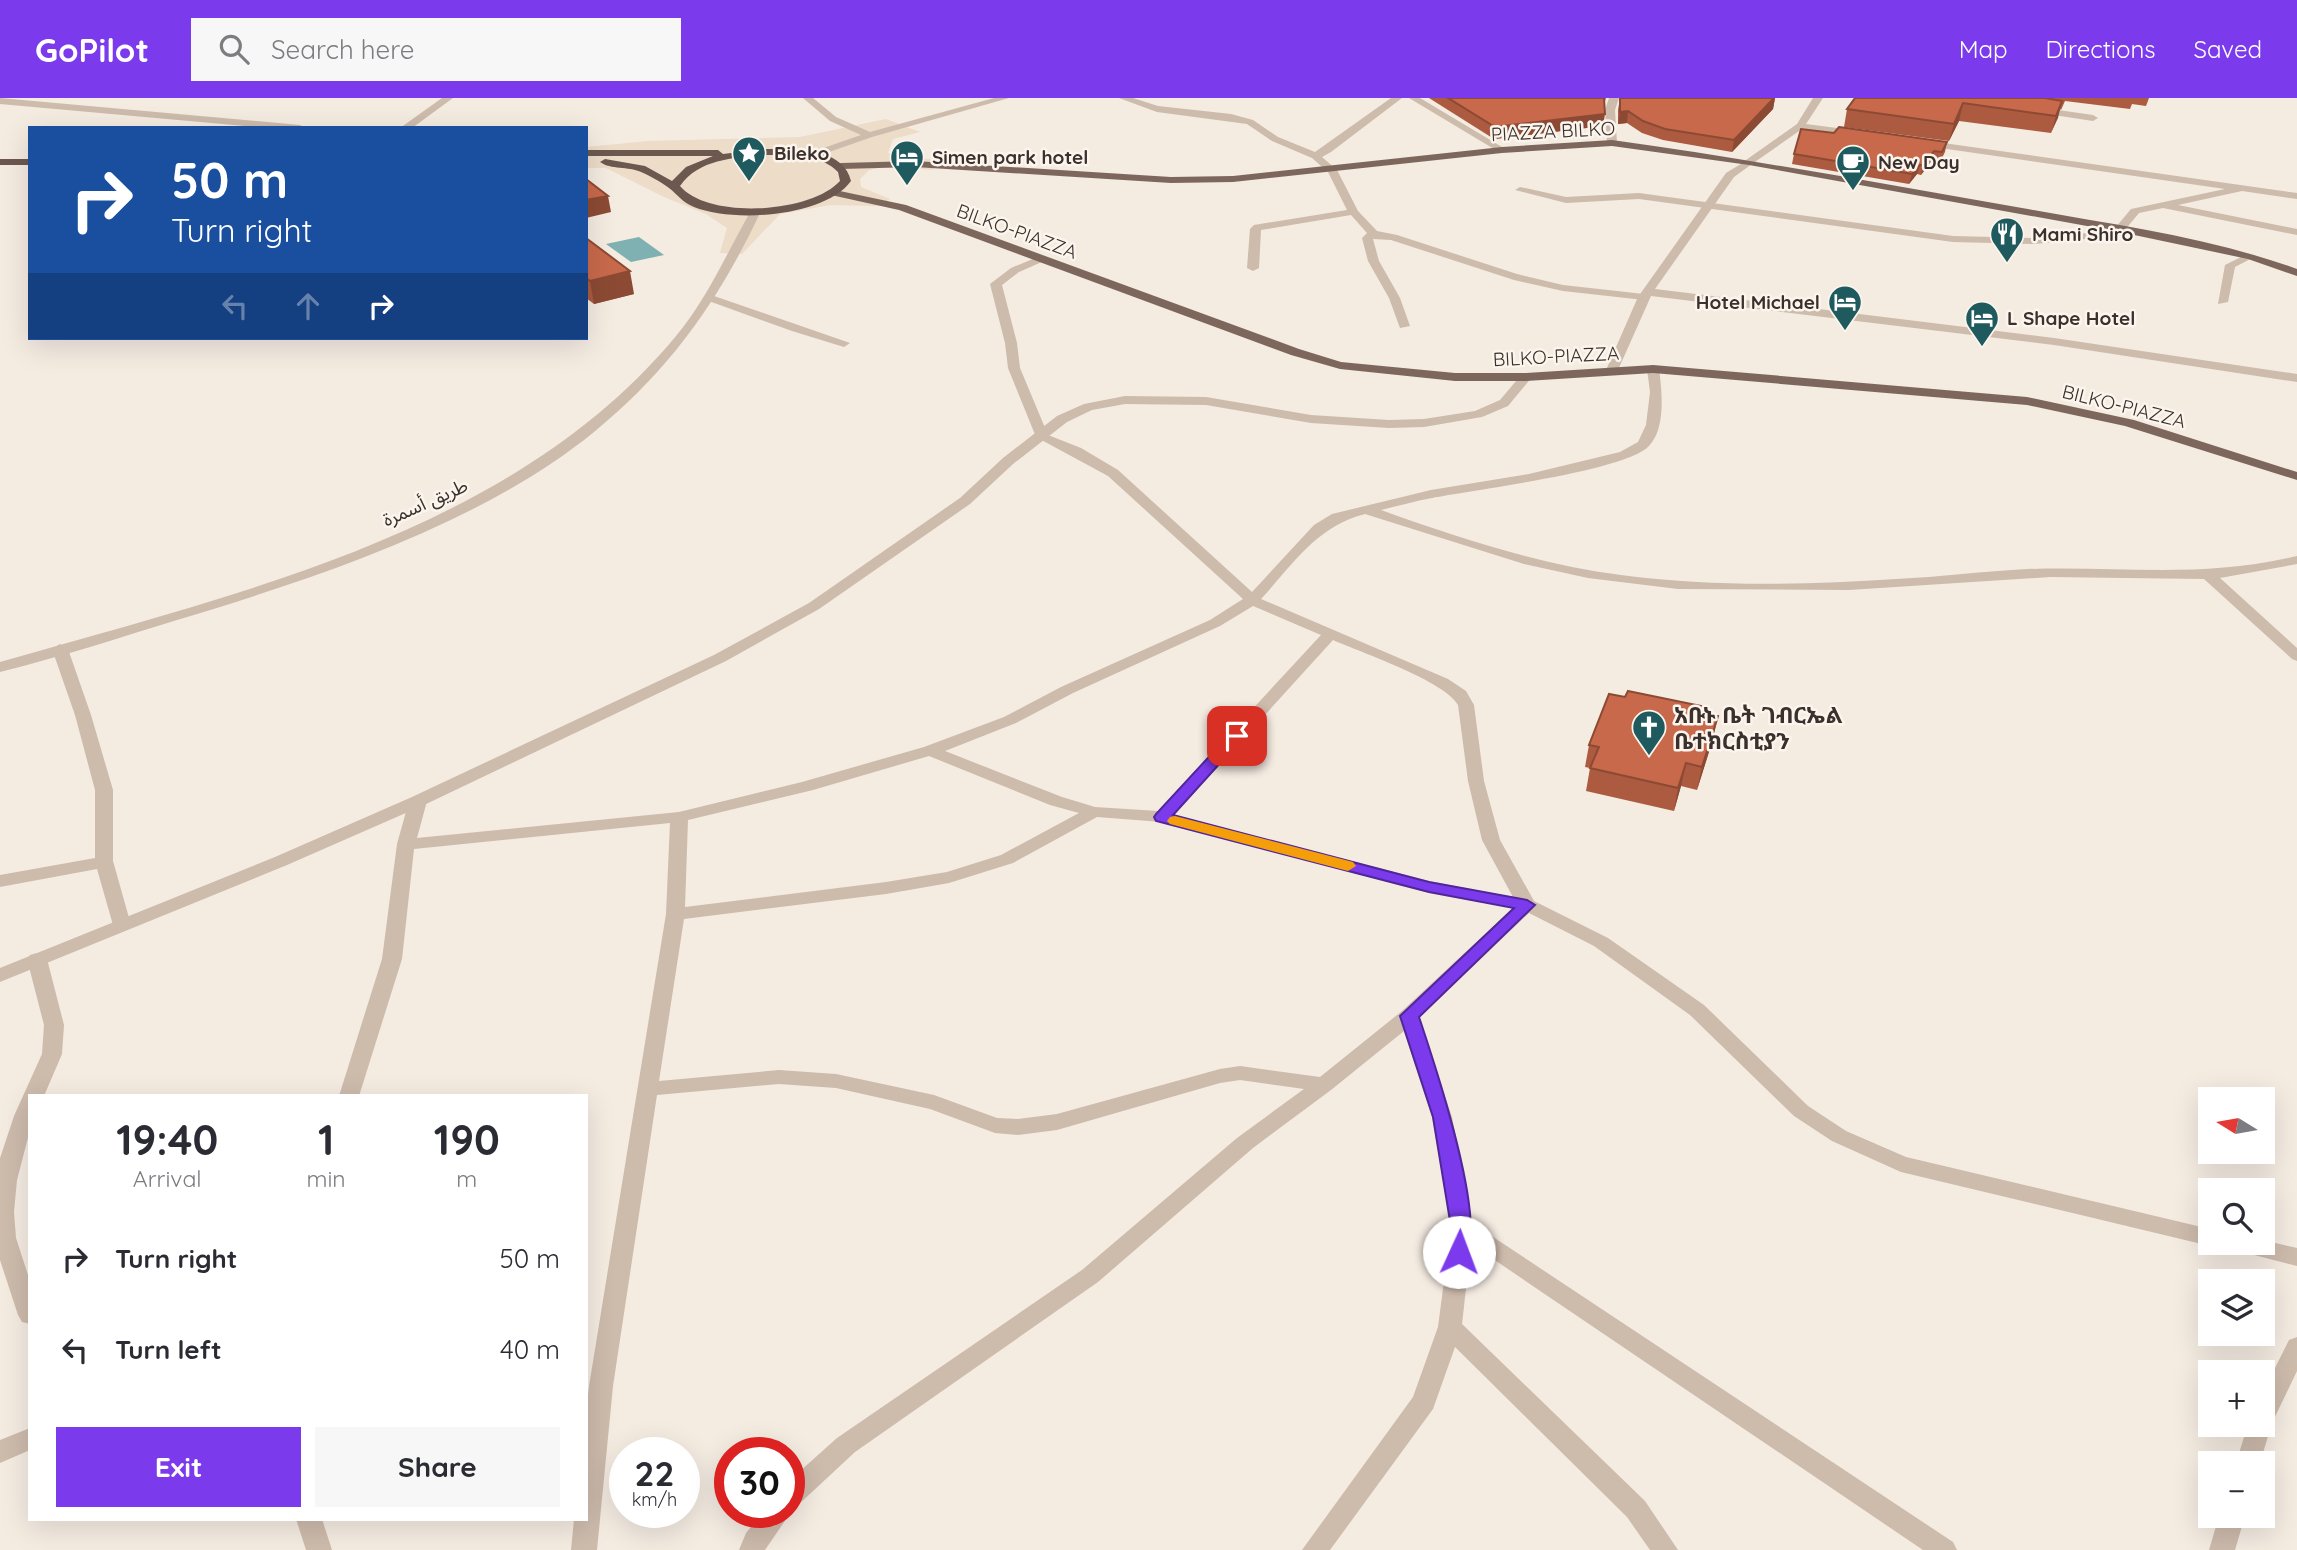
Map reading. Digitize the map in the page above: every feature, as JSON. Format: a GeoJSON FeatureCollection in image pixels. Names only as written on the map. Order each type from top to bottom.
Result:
{"type":"FeatureCollection","features":[{"type":"Feature","properties":{"kind":"highway"},"geometry":{"type":"LineString","coordinates":[[684,151],[736,155],[776,152],[812,155],[841,166],[847,173],[846,181],[835,193],[807,204],[755,211],[730,210],[698,204],[678,194],[674,186],[641,168],[588,155],[684,151]]}},
{"type":"Feature","properties":{"kind":"highway"},"geometry":{"type":"LineString","coordinates":[[0,155],[28,155]]}},
{"type":"Feature","properties":{"kind":"highway"},"geometry":{"type":"LineString","coordinates":[[674,186],[679,176],[692,167],[736,155]]}},
{"type":"Feature","properties":{"kind":"highway"},"geometry":{"type":"LineString","coordinates":[[0,162],[28,162]]}},
{"type":"Feature","properties":{"kind":"main road","name":"PIAZZA BILKO"},"geometry":{"type":"LineString","coordinates":[[841,166],[915,164],[1171,180],[1332,170],[1502,150],[1612,143],[1749,162],[2120,229],[2250,256],[2297,273]]}},
{"type":"Feature","properties":{"kind":"main road","name":"BILKO-PIAZZA"},"geometry":{"type":"LineString","coordinates":[[835,193],[902,207],[1295,352],[1340,365],[1391,373],[1455,377],[1525,377],[1653,369],[2057,405],[2165,433],[2297,476]]}},
{"type":"Feature","properties":{"kind":"street"},"geometry":{"type":"LineString","coordinates":[[89,110],[99,98]]}},
{"type":"Feature","properties":{"kind":"street"},"geometry":{"type":"LineString","coordinates":[[408,126],[448,98]]}},
{"type":"Feature","properties":{"kind":"street"},"geometry":{"type":"LineString","coordinates":[[808,98],[833,119],[869,135]]}},
{"type":"Feature","properties":{"kind":"street"},"geometry":{"type":"LineString","coordinates":[[812,155],[869,135],[1003,98]]}},
{"type":"Feature","properties":{"kind":"street"},"geometry":{"type":"LineString","coordinates":[[1124,98],[1157,109],[1231,117],[1250,122],[1275,139],[1315,156],[1332,170],[1353,212],[1374,234],[1393,237],[1514,277],[1563,288],[2053,341],[2297,378]]}},
{"type":"Feature","properties":{"kind":"street"},"geometry":{"type":"LineString","coordinates":[[1315,156],[1336,144],[1397,98]]}},
{"type":"Feature","properties":{"kind":"street"},"geometry":{"type":"LineString","coordinates":[[1413,98],[1502,150]]}},
{"type":"Feature","properties":{"kind":"street"},"geometry":{"type":"LineString","coordinates":[[1612,143],[1610,110],[1614,98]]}},
{"type":"Feature","properties":{"kind":"street"},"geometry":{"type":"LineString","coordinates":[[1612,370],[1646,295],[1730,175],[1801,127],[1818,98]]}},
{"type":"Feature","properties":{"kind":"street"},"geometry":{"type":"LineString","coordinates":[[0,101],[277,126]]}},
{"type":"Feature","properties":{"kind":"street"},"geometry":{"type":"LineString","coordinates":[[2028,109],[2093,118]]}},
{"type":"Feature","properties":{"kind":"street"},"geometry":{"type":"LineString","coordinates":[[1801,127],[1871,135]]}},
{"type":"Feature","properties":{"kind":"street"},"geometry":{"type":"LineString","coordinates":[[1911,141],[2297,196]]}},
{"type":"Feature","properties":{"kind":"street"},"geometry":{"type":"LineString","coordinates":[[1520,190],[1559,199],[1629,195],[1953,239],[2032,242],[2075,238],[2120,229],[2134,211],[2157,204],[2243,188]]}},
{"type":"Feature","properties":{"kind":"street"},"geometry":{"type":"LineString","coordinates":[[2157,204],[2297,232]]}},
{"type":"Feature","properties":{"kind":"street","name":"طريق أسمرة"},"geometry":{"type":"LineString","coordinates":[[0,667],[283,581],[404,533],[498,489],[571,443],[625,396],[686,332],[710,298],[755,211]]}},
{"type":"Feature","properties":{"kind":"street"},"geometry":{"type":"LineString","coordinates":[[1254,268],[1255,229],[1262,225],[1353,212]]}},
{"type":"Feature","properties":{"kind":"street"},"geometry":{"type":"LineString","coordinates":[[1374,234],[1367,238],[1368,247],[1377,272],[1394,295],[1404,326]]}},
{"type":"Feature","properties":{"kind":"street"},"geometry":{"type":"LineString","coordinates":[[2222,302],[2230,265],[2250,256]]}},
{"type":"Feature","properties":{"kind":"street"},"geometry":{"type":"LineString","coordinates":[[1040,259],[1015,270],[996,284],[1011,343],[1014,368],[1042,437],[1076,451],[1113,473],[1252,600],[1442,682],[1460,694],[1465,705],[1476,781],[1491,840],[1527,905]]}},
{"type":"Feature","properties":{"kind":"street"},"geometry":{"type":"LineString","coordinates":[[710,298],[844,343]]}},
{"type":"Feature","properties":{"kind":"street"},"geometry":{"type":"LineString","coordinates":[[406,844],[679,817],[807,786],[930,751],[1010,720],[1067,690],[1215,623],[1252,600],[1319,528],[1337,517],[1431,494],[1588,466],[1625,455],[1644,444],[1652,425],[1656,392],[1653,369]]}},
{"type":"Feature","properties":{"kind":"street"},"geometry":{"type":"LineString","coordinates":[[0,976],[37,958],[281,861],[418,801],[720,658],[814,606],[965,501],[1008,461],[1062,419],[1088,407],[1125,400],[1160,398],[1206,401],[1337,421],[1389,424],[1453,420],[1478,414],[1504,402],[1525,377]]}},
{"type":"Feature","properties":{"kind":"street"},"geometry":{"type":"LineString","coordinates":[[1366,510],[1439,536],[1548,565],[1620,579],[1684,584],[1762,588],[1853,586],[2051,573],[2138,577],[2210,576],[2267,569],[2297,561]]}},
{"type":"Feature","properties":{"kind":"street"},"geometry":{"type":"LineString","coordinates":[[2210,576],[2297,656]]}},
{"type":"Feature","properties":{"kind":"street"},"geometry":{"type":"LineString","coordinates":[[1162,817],[1330,634]]}},
{"type":"Feature","properties":{"kind":"street"},"geometry":{"type":"LineString","coordinates":[[60,649],[83,715],[104,790],[104,861],[122,925]]}},
{"type":"Feature","properties":{"kind":"street"},"geometry":{"type":"LineString","coordinates":[[930,751],[1056,801],[1094,812],[1162,817],[1429,887],[1527,905],[1601,942],[1697,1010],[1801,1111],[1839,1136],[1901,1164],[2198,1234]]}},
{"type":"Feature","properties":{"kind":"street"},"geometry":{"type":"LineString","coordinates":[[350,1094],[391,959],[406,844],[418,801]]}},
{"type":"Feature","properties":{"kind":"street"},"geometry":{"type":"LineString","coordinates":[[675,914],[886,888],[949,877],[1007,859],[1094,812]]}},
{"type":"Feature","properties":{"kind":"street"},"geometry":{"type":"LineString","coordinates":[[588,1511],[601,1386],[675,914],[679,817]]}},
{"type":"Feature","properties":{"kind":"street"},"geometry":{"type":"LineString","coordinates":[[0,881],[82,868],[104,861]]}},
{"type":"Feature","properties":{"kind":"street"},"geometry":{"type":"LineString","coordinates":[[805,1482],[846,1445],[1090,1276],[1245,1143],[1324,1085],[1409,1016],[1527,905]]}},
{"type":"Feature","properties":{"kind":"street"},"geometry":{"type":"LineString","coordinates":[[34,1094],[52,1054],[54,1025],[37,958]]}},
{"type":"Feature","properties":{"kind":"street"},"geometry":{"type":"LineString","coordinates":[[1315,1550],[1424,1402],[1450,1327],[1462,1227],[1443,1117],[1409,1016]]}},
{"type":"Feature","properties":{"kind":"street"},"geometry":{"type":"LineString","coordinates":[[646,1089],[779,1077],[836,1081],[934,1102],[995,1125],[1018,1126],[1057,1122],[1220,1076],[1240,1073],[1324,1085]]}},
{"type":"Feature","properties":{"kind":"street"},"geometry":{"type":"LineString","coordinates":[[28,1107],[13,1138],[3,1200],[3,1227],[28,1308]]}},
{"type":"Feature","properties":{"kind":"street"},"geometry":{"type":"LineString","coordinates":[[1462,1227],[1944,1550]]}},
{"type":"Feature","properties":{"kind":"street"},"geometry":{"type":"LineString","coordinates":[[2275,1252],[2297,1257]]}},
{"type":"Feature","properties":{"kind":"street"},"geometry":{"type":"LineString","coordinates":[[1450,1327],[1636,1509],[1665,1550]]}},
{"type":"Feature","properties":{"kind":"street"},"geometry":{"type":"LineString","coordinates":[[2275,1392],[2297,1348]]}},
{"type":"Feature","properties":{"kind":"street"},"geometry":{"type":"LineString","coordinates":[[0,1452],[28,1439]]}},
{"type":"Feature","properties":{"kind":"street"},"geometry":{"type":"LineString","coordinates":[[310,1521],[319,1550]]}},
{"type":"Feature","properties":{"kind":"street"},"geometry":{"type":"LineString","coordinates":[[584,1550],[587,1521]]}},
{"type":"Feature","properties":{"kind":"street"},"geometry":{"type":"LineString","coordinates":[[752,1550],[765,1528]]}},
{"type":"Feature","properties":{"kind":"street"},"geometry":{"type":"LineString","coordinates":[[2222,1550],[2228,1528]]}},
{"type":"Feature","properties":{"kind":"shaded area","name":"Bileko"},"geometry":{"type":"Polygon","coordinates":[[[886,119],[920,132],[893,139],[888,153],[941,161],[932,170],[888,166],[869,170],[860,179],[861,187],[890,199],[880,206],[830,205],[780,214],[742,254],[720,253],[727,228],[706,214],[664,197],[606,168],[588,168],[588,147],[649,141],[800,137],[886,119]]]}},
{"type":"Feature","properties":{"kind":"water"},"geometry":{"type":"Polygon","coordinates":[[[639,237],[664,255],[631,262],[606,244],[639,237]]]}},
{"type":"Feature","properties":{"kind":"building"},"geometry":{"type":"Polygon","coordinates":[[[1448,98],[1604,98],[1605,114],[1495,127],[1448,98]]]}},
{"type":"Feature","properties":{"kind":"building"},"geometry":{"type":"Polygon","coordinates":[[[1620,98],[1774,98],[1734,140],[1665,129],[1643,121],[1628,111],[1620,112],[1620,98]]]}},
{"type":"Feature","properties":{"kind":"building"},"geometry":{"type":"Polygon","coordinates":[[[1855,98],[2045,98],[2062,101],[2056,116],[1963,103],[1954,124],[1847,109],[1855,98]]]}},
{"type":"Feature","properties":{"kind":"building"},"geometry":{"type":"Polygon","coordinates":[[[1839,127],[1947,142],[1942,152],[1934,151],[1912,174],[1794,154],[1801,129],[1834,133],[1839,127]]]}},
{"type":"Feature","properties":{"kind":"building"},"geometry":{"type":"Polygon","coordinates":[[[588,181],[608,196],[588,200],[588,181]]]}},
{"type":"Feature","properties":{"kind":"building"},"geometry":{"type":"Polygon","coordinates":[[[588,240],[630,271],[588,280],[588,240]]]}},
{"type":"Feature","properties":{"kind":"building","name":"አቡኑ ቤት ገብርኤል ቤተክርስቲያን"},"geometry":{"type":"Polygon","coordinates":[[[1628,691],[1706,707],[1704,714],[1718,716],[1702,767],[1686,763],[1678,788],[1590,768],[1599,747],[1589,745],[1609,694],[1625,697],[1628,691]]]}},
{"type":"Feature","properties":{"kind":"slow traffic"},"geometry":{"type":"LineString","coordinates":[[1175,821],[1348,866]]}},
{"type":"Feature","properties":{"kind":"place","name":"Bileko"},"geometry":{"type":"Point","coordinates":[749,183]}},
{"type":"Feature","properties":{"kind":"place","name":"Simen park hotel"},"geometry":{"type":"Point","coordinates":[907,187]}},
{"type":"Feature","properties":{"kind":"place","name":"New Day"},"geometry":{"type":"Point","coordinates":[1853,192]}},
{"type":"Feature","properties":{"kind":"place","name":"Mami Shiro"},"geometry":{"type":"Point","coordinates":[2007,264]}},
{"type":"Feature","properties":{"kind":"place","name":"Hotel Michael"},"geometry":{"type":"Point","coordinates":[1845,332]}},
{"type":"Feature","properties":{"kind":"place","name":"L Shape Hotel"},"geometry":{"type":"Point","coordinates":[1982,348]}},
{"type":"Feature","properties":{"kind":"place","name":"አቡኑ ቤት ገብርኤል ቤተክርስቲያን"},"geometry":{"type":"Point","coordinates":[1649,757]}},
{"type":"Feature","properties":{"kind":"route"},"geometry":{"type":"LineString","coordinates":[[1237,736],[1162,817],[1429,887],[1527,905],[1409,1016],[1443,1117],[1462,1227],[1459,1252]]}}]}
